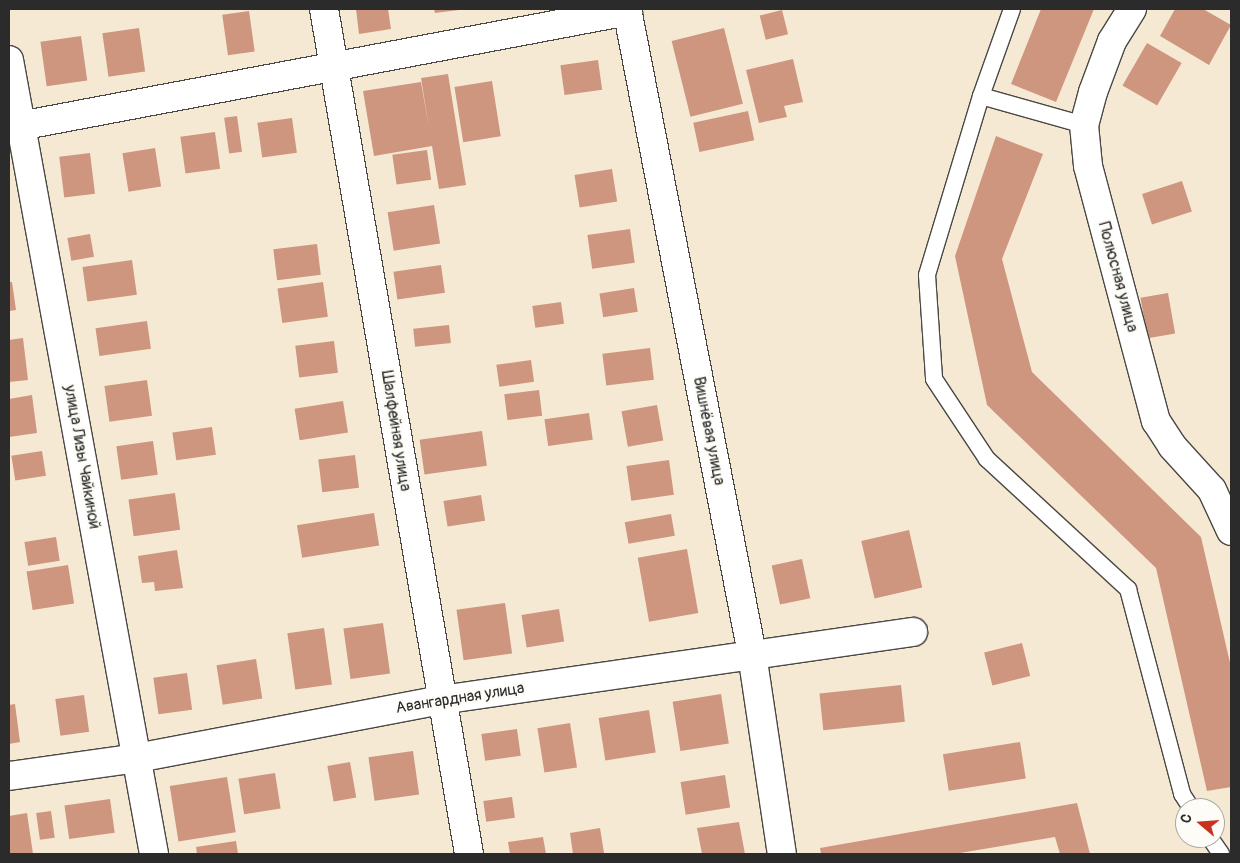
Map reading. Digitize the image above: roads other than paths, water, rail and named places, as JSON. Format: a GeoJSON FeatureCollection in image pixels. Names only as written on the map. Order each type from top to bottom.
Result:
{"type":"FeatureCollection","features":[{"type":"Feature","properties":{"kind":"street","name":"Шалфейная улица"},"geometry":{"type":"LineString","coordinates":[[324,9],[336,68],[441,700],[469,854]]}},
{"type":"Feature","properties":{"kind":"street","name":"Полюсная улица"},"geometry":{"type":"LineString","coordinates":[[1132,9],[1112,40],[1084,125],[1088,166],[1156,421],[1172,446],[1212,490],[1231,531]]}},
{"type":"Feature","properties":{"kind":"street"},"geometry":{"type":"LineString","coordinates":[[15,127],[336,68],[628,10]]}},
{"type":"Feature","properties":{"kind":"street","name":"Вишнёвая улица"},"geometry":{"type":"LineString","coordinates":[[628,10],[752,654],[782,854]]}},
{"type":"Feature","properties":{"kind":"street","name":"улица Лизы Чайкиной"},"geometry":{"type":"LineString","coordinates":[[9,60],[15,127],[154,854]]}},
{"type":"Feature","properties":{"kind":"street","name":"Авангардная улица"},"geometry":{"type":"LineString","coordinates":[[9,776],[136,758],[441,700],[913,632]]}},
{"type":"Feature","properties":{"kind":"lane"},"geometry":{"type":"LineString","coordinates":[[1012,9],[981,96],[927,275],[934,379],[987,459],[1128,589],[1185,798]]}},
{"type":"Feature","properties":{"kind":"lane"},"geometry":{"type":"LineString","coordinates":[[981,96],[1084,125]]}}]}
